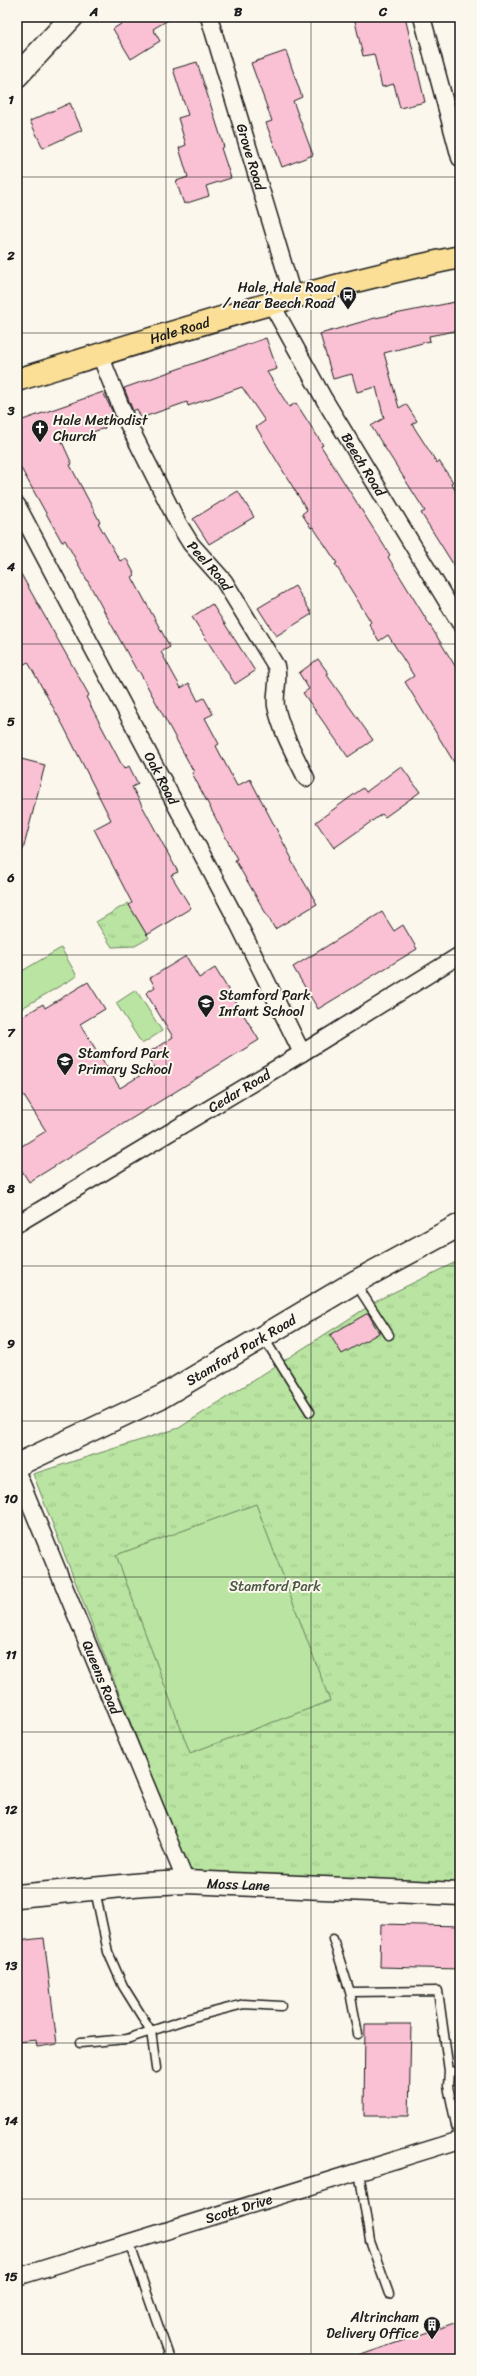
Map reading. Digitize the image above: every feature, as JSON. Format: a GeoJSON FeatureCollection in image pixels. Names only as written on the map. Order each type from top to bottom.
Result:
{"type":"FeatureCollection","features":[{"type":"Feature","properties":{"kind":"main road","name":"Hale Road"},"geometry":{"type":"LineString","coordinates":[[17,380],[271,302],[396,270],[460,257]]}},
{"type":"Feature","properties":{"kind":"street"},"geometry":{"type":"LineString","coordinates":[[17,76],[72,17]]}},
{"type":"Feature","properties":{"kind":"street","name":"Grove Road"},"geometry":{"type":"LineString","coordinates":[[209,17],[293,296]]}},
{"type":"Feature","properties":{"kind":"street"},"geometry":{"type":"LineString","coordinates":[[422,17],[460,158]]}},
{"type":"Feature","properties":{"kind":"street","name":"Beech Road"},"geometry":{"type":"LineString","coordinates":[[271,302],[324,399],[460,623]]}},
{"type":"Feature","properties":{"kind":"street","name":"Peel Road"},"geometry":{"type":"LineString","coordinates":[[100,355],[127,422],[178,523],[192,544],[224,581],[276,666],[278,681],[276,704],[279,719],[306,778]]}},
{"type":"Feature","properties":{"kind":"street","name":"Oak Road"},"geometry":{"type":"LineString","coordinates":[[17,505],[232,913],[302,1053]]}},
{"type":"Feature","properties":{"kind":"street","name":"Cedar Road"},"geometry":{"type":"LineString","coordinates":[[17,1224],[302,1053],[460,955]]}},
{"type":"Feature","properties":{"kind":"street","name":"Stamford Park Road"},"geometry":{"type":"LineString","coordinates":[[17,1465],[163,1396],[355,1282],[460,1225]]}},
{"type":"Feature","properties":{"kind":"street","name":"Queens Road"},"geometry":{"type":"LineString","coordinates":[[17,1472],[186,1882]]}},
{"type":"Feature","properties":{"kind":"street","name":"Moss Lane"},"geometry":{"type":"LineString","coordinates":[[17,1896],[186,1882],[460,1894]]}},
{"type":"Feature","properties":{"kind":"street","name":"Scott Drive"},"geometry":{"type":"LineString","coordinates":[[17,2277],[459,2140]]}},
{"type":"Feature","properties":{"kind":"lane"},"geometry":{"type":"LineString","coordinates":[[355,1282],[389,1335]]}},
{"type":"Feature","properties":{"kind":"lane"},"geometry":{"type":"LineString","coordinates":[[263,1337],[310,1412]]}},
{"type":"Feature","properties":{"kind":"lane"},"geometry":{"type":"LineString","coordinates":[[94,1890],[108,1952],[123,1986],[151,2031],[156,2068]]}},
{"type":"Feature","properties":{"kind":"lane"},"geometry":{"type":"LineString","coordinates":[[333,1939],[350,1992],[358,2034]]}},
{"type":"Feature","properties":{"kind":"lane"},"geometry":{"type":"LineString","coordinates":[[350,1992],[438,1991],[449,2071],[448,2086],[459,2140]]}},
{"type":"Feature","properties":{"kind":"lane"},"geometry":{"type":"LineString","coordinates":[[80,2043],[128,2039],[244,2004],[281,2006]]}},
{"type":"Feature","properties":{"kind":"lane"},"geometry":{"type":"LineString","coordinates":[[449,2071],[460,2072]]}},
{"type":"Feature","properties":{"kind":"lane"},"geometry":{"type":"LineString","coordinates":[[359,2171],[370,2241],[389,2294]]}},
{"type":"Feature","properties":{"kind":"lane"},"geometry":{"type":"LineString","coordinates":[[129,2242],[170,2359]]}},
{"type":"Feature","properties":{"kind":"green space"},"geometry":{"type":"Polygon","coordinates":[[[128,903],[149,938],[135,946],[112,947],[96,922],[128,903]]]}},
{"type":"Feature","properties":{"kind":"green space"},"geometry":{"type":"Polygon","coordinates":[[[61,948],[77,976],[17,1011],[17,974],[61,948]]]}},
{"type":"Feature","properties":{"kind":"green space"},"geometry":{"type":"Polygon","coordinates":[[[136,990],[162,1031],[142,1044],[116,1003],[136,990]]]}},
{"type":"Feature","properties":{"kind":"green space","name":"Stamford Park"},"geometry":{"type":"Polygon","coordinates":[[[460,1260],[460,1884],[189,1872],[33,1474],[179,1428],[380,1299],[460,1260]]]}},
{"type":"Feature","properties":{"kind":"green space"},"geometry":{"type":"Polygon","coordinates":[[[256,1504],[330,1701],[190,1753],[116,1555],[256,1504]]]}},
{"type":"Feature","properties":{"kind":"building"},"geometry":{"type":"Polygon","coordinates":[[[132,17],[173,17],[153,29],[160,41],[131,59],[113,29],[132,17]]]}},
{"type":"Feature","properties":{"kind":"building"},"geometry":{"type":"Polygon","coordinates":[[[354,17],[405,17],[425,102],[400,108],[394,84],[382,87],[374,54],[363,56],[354,17]]]}},
{"type":"Feature","properties":{"kind":"building"},"geometry":{"type":"Polygon","coordinates":[[[286,51],[302,97],[293,101],[313,155],[282,167],[266,123],[272,121],[251,63],[286,51]]]}},
{"type":"Feature","properties":{"kind":"building"},"geometry":{"type":"Polygon","coordinates":[[[197,62],[224,147],[221,148],[231,178],[206,186],[209,196],[184,204],[176,181],[188,177],[179,148],[186,145],[178,118],[188,115],[173,69],[197,62]]]}},
{"type":"Feature","properties":{"kind":"building"},"geometry":{"type":"Polygon","coordinates":[[[70,103],[82,130],[43,148],[30,121],[70,103]]]}},
{"type":"Feature","properties":{"kind":"building"},"geometry":{"type":"Polygon","coordinates":[[[460,301],[460,330],[429,336],[430,341],[384,353],[399,408],[406,404],[417,421],[412,424],[437,463],[439,461],[453,482],[451,483],[460,498],[460,575],[421,513],[425,511],[371,426],[384,418],[376,387],[357,392],[352,374],[333,379],[320,334],[375,318],[460,301]]]}},
{"type":"Feature","properties":{"kind":"building"},"geometry":{"type":"Polygon","coordinates":[[[266,338],[277,369],[267,372],[289,407],[296,403],[323,445],[321,446],[390,555],[388,557],[460,674],[460,772],[405,682],[414,676],[388,635],[379,641],[369,624],[371,622],[335,564],[337,563],[313,527],[311,528],[302,514],[307,510],[256,427],[265,421],[242,387],[188,406],[187,402],[141,418],[137,409],[133,411],[124,388],[266,338]]]}},
{"type":"Feature","properties":{"kind":"building"},"geometry":{"type":"Polygon","coordinates":[[[103,392],[115,417],[103,422],[105,428],[62,442],[72,464],[70,465],[100,522],[98,523],[120,561],[126,558],[135,575],[132,577],[170,647],[161,652],[181,688],[189,683],[198,701],[204,698],[213,714],[205,718],[219,744],[216,746],[237,786],[250,779],[292,859],[291,860],[317,904],[275,929],[235,860],[237,859],[192,773],[194,772],[139,671],[137,671],[65,540],[62,542],[17,461],[17,422],[103,392]]]}},
{"type":"Feature","properties":{"kind":"building"},"geometry":{"type":"Polygon","coordinates":[[[238,491],[254,517],[209,544],[193,519],[238,491]]]}},
{"type":"Feature","properties":{"kind":"building"},"geometry":{"type":"Polygon","coordinates":[[[17,567],[89,695],[86,697],[124,769],[129,766],[138,784],[132,787],[178,872],[171,875],[191,908],[147,935],[129,905],[132,903],[94,829],[111,820],[64,727],[28,662],[17,668],[17,567]]]}},
{"type":"Feature","properties":{"kind":"building"},"geometry":{"type":"Polygon","coordinates":[[[295,586],[312,614],[276,636],[258,608],[295,586]]]}},
{"type":"Feature","properties":{"kind":"building"},"geometry":{"type":"Polygon","coordinates":[[[212,604],[255,671],[235,684],[192,617],[212,604]]]}},
{"type":"Feature","properties":{"kind":"building"},"geometry":{"type":"Polygon","coordinates":[[[318,659],[329,674],[327,675],[373,740],[348,757],[303,693],[309,689],[299,673],[318,659]]]}},
{"type":"Feature","properties":{"kind":"building"},"geometry":{"type":"Polygon","coordinates":[[[17,758],[45,765],[23,850],[17,849],[17,758]]]}},
{"type":"Feature","properties":{"kind":"building"},"geometry":{"type":"Polygon","coordinates":[[[401,766],[420,792],[385,817],[382,814],[334,848],[316,822],[363,788],[366,792],[401,766]]]}},
{"type":"Feature","properties":{"kind":"building"},"geometry":{"type":"Polygon","coordinates":[[[382,912],[394,931],[403,925],[417,949],[318,1009],[293,967],[382,912]]]}},
{"type":"Feature","properties":{"kind":"building"},"geometry":{"type":"Polygon","coordinates":[[[186,956],[199,978],[215,968],[259,1040],[29,1182],[17,1163],[17,1149],[46,1131],[17,1085],[17,1020],[43,1004],[45,1008],[88,982],[105,1009],[80,1024],[120,1088],[154,1067],[146,1054],[173,1037],[146,993],[155,987],[150,978],[186,956]]]}},
{"type":"Feature","properties":{"kind":"building"},"geometry":{"type":"Polygon","coordinates":[[[368,1313],[379,1333],[342,1354],[330,1335],[368,1313]]]}},
{"type":"Feature","properties":{"kind":"building"},"geometry":{"type":"Polygon","coordinates":[[[381,1924],[460,1926],[460,1969],[380,1967],[381,1924]]]}},
{"type":"Feature","properties":{"kind":"building"},"geometry":{"type":"Polygon","coordinates":[[[44,1938],[57,2044],[37,2047],[36,2040],[17,2042],[17,1941],[44,1938]]]}},
{"type":"Feature","properties":{"kind":"building"},"geometry":{"type":"Polygon","coordinates":[[[365,2024],[411,2024],[409,2116],[364,2116],[365,2024]]]}},
{"type":"Feature","properties":{"kind":"building","name":"Altrincham Delivery Office"},"geometry":{"type":"Polygon","coordinates":[[[460,2321],[460,2359],[358,2359],[358,2356],[460,2321]]]}},
{"type":"Feature","properties":{"kind":"place","name":"Hale, Hale Road / near Beech Road"},"geometry":{"type":"Point","coordinates":[348,310]}},
{"type":"Feature","properties":{"kind":"place","name":"Hale Methodist Church"},"geometry":{"type":"Point","coordinates":[40,443]}},
{"type":"Feature","properties":{"kind":"place","name":"Stamford Park Infant School"},"geometry":{"type":"Point","coordinates":[206,1018]}},
{"type":"Feature","properties":{"kind":"place","name":"Stamford Park Primary School"},"geometry":{"type":"Point","coordinates":[65,1076]}},
{"type":"Feature","properties":{"kind":"place","name":"Altrincham Delivery Office"},"geometry":{"type":"Point","coordinates":[432,2340]}}]}
